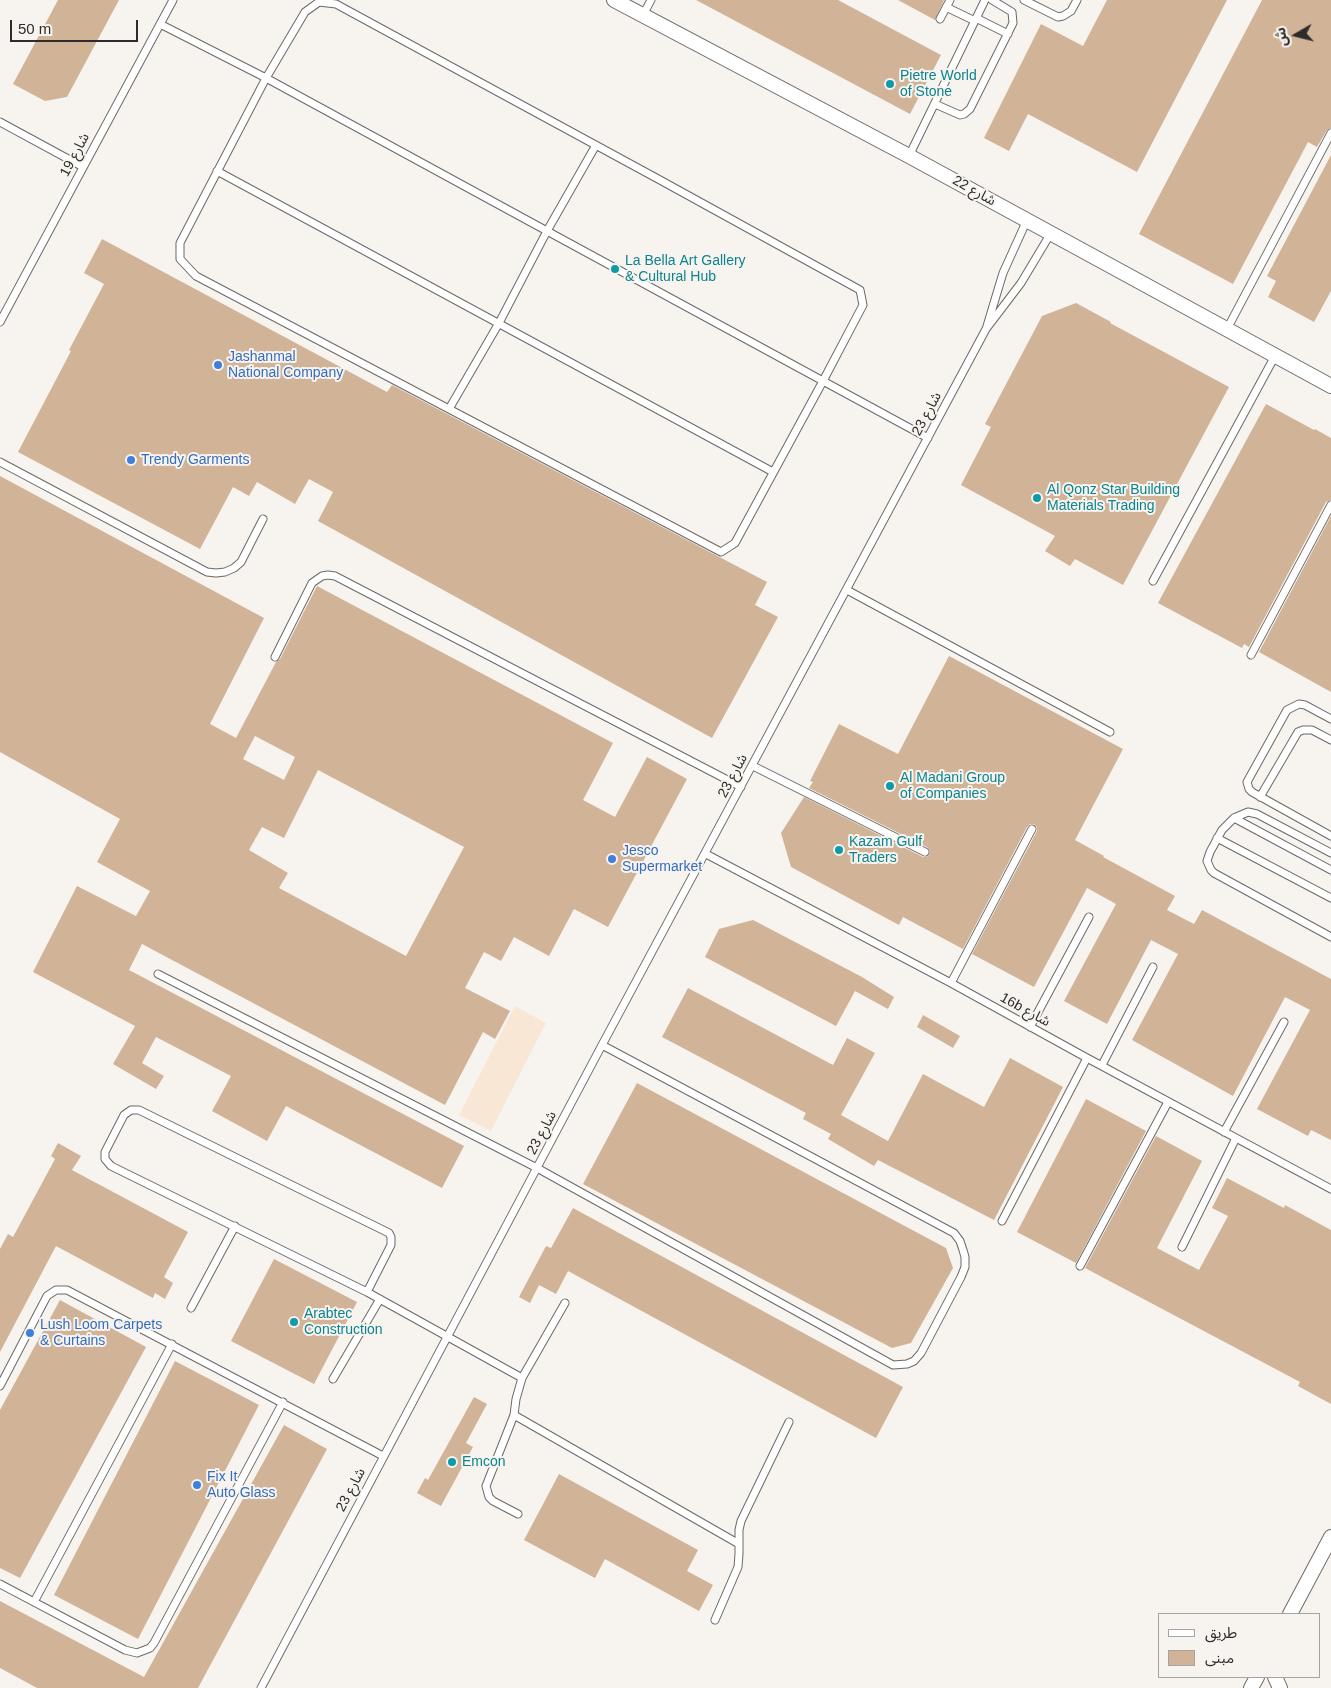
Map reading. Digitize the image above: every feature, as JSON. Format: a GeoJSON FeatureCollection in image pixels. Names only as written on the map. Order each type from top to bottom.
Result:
{"type":"FeatureCollection","features":[{"type":"Feature","properties":{"kind":"street","name":"شارع 22"},"geometry":{"type":"LineString","coordinates":[[614,0],[909,156],[1331,386]]}},
{"type":"Feature","properties":{"kind":"street"},"geometry":{"type":"LineString","coordinates":[[1291,1613],[1331,1537]]}},
{"type":"Feature","properties":{"kind":"lane","name":"شارع 19"},"geometry":{"type":"LineString","coordinates":[[0,322],[173,0]]}},
{"type":"Feature","properties":{"kind":"lane"},"geometry":{"type":"LineString","coordinates":[[643,15],[651,0]]}},
{"type":"Feature","properties":{"kind":"lane"},"geometry":{"type":"LineString","coordinates":[[909,156],[985,0]]}},
{"type":"Feature","properties":{"kind":"lane"},"geometry":{"type":"LineString","coordinates":[[935,104],[960,115],[968,112],[1013,23],[1013,16],[1009,10],[992,0]]}},
{"type":"Feature","properties":{"kind":"lane"},"geometry":{"type":"LineString","coordinates":[[1024,0],[1058,17],[1071,11],[1077,0]]}},
{"type":"Feature","properties":{"kind":"lane"},"geometry":{"type":"LineString","coordinates":[[320,2],[336,4],[596,145],[860,290],[863,305],[736,543],[721,552],[196,276],[180,259],[180,243],[266,78],[305,12],[320,2]]}},
{"type":"Feature","properties":{"kind":"lane"},"geometry":{"type":"LineString","coordinates":[[940,19],[948,3],[975,19],[1008,34]]}},
{"type":"Feature","properties":{"kind":"lane"},"geometry":{"type":"LineString","coordinates":[[160,24],[266,78],[928,438]]}},
{"type":"Feature","properties":{"kind":"lane"},"geometry":{"type":"LineString","coordinates":[[0,122],[83,167]]}},
{"type":"Feature","properties":{"kind":"lane"},"geometry":{"type":"LineString","coordinates":[[1227,329],[1331,133]]}},
{"type":"Feature","properties":{"kind":"lane"},"geometry":{"type":"LineString","coordinates":[[449,409],[596,145]]}},
{"type":"Feature","properties":{"kind":"lane"},"geometry":{"type":"LineString","coordinates":[[216,171],[774,472]]}},
{"type":"Feature","properties":{"kind":"lane","name":"شارع 23"},"geometry":{"type":"LineString","coordinates":[[986,329],[1003,273],[1027,220]]}},
{"type":"Feature","properties":{"kind":"lane","name":"شارع 23"},"geometry":{"type":"LineString","coordinates":[[261,1688],[602,1045],[986,329],[1021,283],[1051,233]]}},
{"type":"Feature","properties":{"kind":"lane"},"geometry":{"type":"LineString","coordinates":[[1153,581],[1275,356]]}},
{"type":"Feature","properties":{"kind":"lane"},"geometry":{"type":"LineString","coordinates":[[0,462],[208,572],[225,572],[241,562],[263,519]]}},
{"type":"Feature","properties":{"kind":"lane"},"geometry":{"type":"LineString","coordinates":[[1251,655],[1331,505]]}},
{"type":"Feature","properties":{"kind":"lane"},"geometry":{"type":"LineString","coordinates":[[275,657],[312,583],[322,576],[335,576],[741,787]]}},
{"type":"Feature","properties":{"kind":"lane"},"geometry":{"type":"LineString","coordinates":[[847,590],[1110,732]]}},
{"type":"Feature","properties":{"kind":"lane"},"geometry":{"type":"LineString","coordinates":[[1331,719],[1305,705],[1299,704],[1287,710],[1248,778],[1247,786],[1249,790],[1260,797],[1331,836]]}},
{"type":"Feature","properties":{"kind":"lane"},"geometry":{"type":"LineString","coordinates":[[1260,797],[1298,732],[1312,730],[1331,740]]}},
{"type":"Feature","properties":{"kind":"lane"},"geometry":{"type":"LineString","coordinates":[[752,766],[925,852]]}},
{"type":"Feature","properties":{"kind":"lane"},"geometry":{"type":"LineString","coordinates":[[1331,853],[1254,813],[1248,812],[1234,818],[1222,830],[1207,861],[1214,873],[1331,937]]}},
{"type":"Feature","properties":{"kind":"lane"},"geometry":{"type":"LineString","coordinates":[[1234,818],[1331,870]]}},
{"type":"Feature","properties":{"kind":"lane"},"geometry":{"type":"LineString","coordinates":[[951,983],[1032,829]]}},
{"type":"Feature","properties":{"kind":"lane"},"geometry":{"type":"LineString","coordinates":[[1218,838],[1331,898]]}},
{"type":"Feature","properties":{"kind":"lane","name":"16b شارع"},"geometry":{"type":"LineString","coordinates":[[706,854],[951,983],[1331,1189]]}},
{"type":"Feature","properties":{"kind":"lane"},"geometry":{"type":"LineString","coordinates":[[1030,1027],[1090,917]]}},
{"type":"Feature","properties":{"kind":"lane"},"geometry":{"type":"LineString","coordinates":[[1102,1065],[1153,967]]}},
{"type":"Feature","properties":{"kind":"lane"},"geometry":{"type":"LineString","coordinates":[[158,974],[537,1168],[893,1365],[907,1364],[914,1361],[921,1353],[965,1267],[966,1257],[960,1241],[954,1233],[602,1045]]}},
{"type":"Feature","properties":{"kind":"lane"},"geometry":{"type":"LineString","coordinates":[[1224,1132],[1284,1022]]}},
{"type":"Feature","properties":{"kind":"lane"},"geometry":{"type":"LineString","coordinates":[[1002,1221],[1087,1058]]}},
{"type":"Feature","properties":{"kind":"lane"},"geometry":{"type":"LineString","coordinates":[[1080,1266],[1168,1102]]}},
{"type":"Feature","properties":{"kind":"lane"},"geometry":{"type":"LineString","coordinates":[[367,1292],[391,1245],[392,1237],[389,1233],[139,1110],[131,1110],[124,1115],[105,1152],[107,1163],[367,1292],[522,1378]]}},
{"type":"Feature","properties":{"kind":"lane"},"geometry":{"type":"LineString","coordinates":[[1182,1247],[1236,1138]]}},
{"type":"Feature","properties":{"kind":"lane"},"geometry":{"type":"LineString","coordinates":[[191,1308],[235,1226]]}},
{"type":"Feature","properties":{"kind":"lane"},"geometry":{"type":"LineString","coordinates":[[0,1386],[45,1300],[56,1290],[72,1291],[383,1456]]}},
{"type":"Feature","properties":{"kind":"lane"},"geometry":{"type":"LineString","coordinates":[[333,1379],[380,1299]]}},
{"type":"Feature","properties":{"kind":"lane"},"geometry":{"type":"LineString","coordinates":[[518,1514],[493,1501],[489,1496],[486,1486],[514,1415],[522,1378],[565,1303]]}},
{"type":"Feature","properties":{"kind":"lane"},"geometry":{"type":"LineString","coordinates":[[34,1602],[172,1344]]}},
{"type":"Feature","properties":{"kind":"lane"},"geometry":{"type":"LineString","coordinates":[[0,1584],[125,1650],[137,1653],[150,1648],[282,1402]]}},
{"type":"Feature","properties":{"kind":"lane"},"geometry":{"type":"LineString","coordinates":[[514,1415],[739,1544]]}},
{"type":"Feature","properties":{"kind":"lane"},"geometry":{"type":"LineString","coordinates":[[715,1620],[738,1567],[739,1530],[744,1513],[789,1422]]}},
{"type":"Feature","properties":{"kind":"shaded area"},"geometry":{"type":"Polygon","coordinates":[[[515,1006],[546,1023],[491,1131],[459,1115],[515,1006]]]}},
{"type":"Feature","properties":{"kind":"building"},"geometry":{"type":"Polygon","coordinates":[[[58,0],[119,0],[67,97],[45,101],[13,84],[58,0]]]}},
{"type":"Feature","properties":{"kind":"building","name":"Pietre World of Stone"},"geometry":{"type":"Polygon","coordinates":[[[696,0],[838,0],[941,55],[910,114],[696,0]]]}},
{"type":"Feature","properties":{"kind":"building"},"geometry":{"type":"Polygon","coordinates":[[[898,0],[944,0],[935,20],[898,0]]]}},
{"type":"Feature","properties":{"kind":"building"},"geometry":{"type":"Polygon","coordinates":[[[1107,0],[1227,0],[1137,172],[1028,114],[1009,151],[984,138],[1041,24],[1083,46],[1107,0]]]}},
{"type":"Feature","properties":{"kind":"building"},"geometry":{"type":"Polygon","coordinates":[[[1262,0],[1331,0],[1331,128],[1327,130],[1317,147],[1308,142],[1233,284],[1139,234],[1262,0]]]}},
{"type":"Feature","properties":{"kind":"building"},"geometry":{"type":"Polygon","coordinates":[[[1331,155],[1331,291],[1314,322],[1268,297],[1276,281],[1267,276],[1331,155]]]}},
{"type":"Feature","properties":{"kind":"building"},"geometry":{"type":"Polygon","coordinates":[[[102,239],[387,392],[392,385],[767,582],[755,605],[778,617],[712,738],[318,521],[333,492],[309,479],[295,504],[257,482],[249,496],[233,487],[200,549],[18,452],[104,284],[84,273],[102,239]]]}},
{"type":"Feature","properties":{"kind":"building"},"geometry":{"type":"Polygon","coordinates":[[[1076,303],[1229,387],[1123,585],[1075,559],[1070,566],[1045,551],[1055,536],[961,485],[991,427],[985,424],[1042,316],[1076,303]]]}},
{"type":"Feature","properties":{"kind":"building"},"geometry":{"type":"Polygon","coordinates":[[[1266,404],[1331,438],[1331,500],[1326,502],[1249,647],[1244,644],[1242,648],[1158,603],[1266,404]]]}},
{"type":"Feature","properties":{"kind":"building"},"geometry":{"type":"Polygon","coordinates":[[[0,476],[264,618],[210,724],[236,738],[276,662],[280,659],[317,586],[613,743],[583,800],[615,817],[647,757],[687,779],[608,927],[574,909],[549,956],[514,937],[501,961],[484,952],[465,988],[510,1011],[495,1039],[483,1032],[445,1105],[142,944],[129,970],[464,1146],[442,1188],[286,1106],[267,1141],[212,1111],[231,1076],[156,1037],[142,1063],[164,1076],[156,1089],[113,1064],[135,1026],[33,972],[77,886],[136,916],[150,891],[97,862],[120,819],[0,752],[0,476]],[[255,736],[243,759],[284,780],[295,757],[255,736]],[[318,770],[284,838],[262,827],[249,850],[288,873],[279,888],[406,956],[464,847],[318,770]]]}},
{"type":"Feature","properties":{"kind":"building"},"geometry":{"type":"Polygon","coordinates":[[[1331,516],[1331,692],[1259,652],[1331,516]]]}},
{"type":"Feature","properties":{"kind":"building"},"geometry":{"type":"Polygon","coordinates":[[[949,656],[1123,749],[1075,840],[1175,896],[1167,910],[1194,924],[1202,910],[1331,979],[1331,1140],[1311,1130],[1308,1136],[1257,1109],[1310,1010],[1285,997],[1233,1096],[1132,1040],[1178,954],[1151,940],[1107,1024],[1064,1001],[1116,904],[1087,888],[1034,987],[972,954],[1037,831],[1037,827],[1034,824],[1030,824],[1027,827],[963,949],[903,917],[899,925],[791,867],[781,833],[804,797],[923,857],[929,855],[930,851],[927,847],[809,788],[813,782],[810,781],[839,724],[898,754],[949,656]]]}},
{"type":"Feature","properties":{"kind":"building"},"geometry":{"type":"Polygon","coordinates":[[[753,920],[862,977],[894,997],[888,1009],[855,991],[836,1026],[705,957],[719,929],[753,920]]]}},
{"type":"Feature","properties":{"kind":"building"},"geometry":{"type":"Polygon","coordinates":[[[688,988],[833,1065],[847,1038],[875,1053],[841,1115],[888,1141],[923,1074],[984,1107],[1010,1058],[1063,1087],[994,1220],[878,1160],[874,1166],[828,1139],[831,1134],[803,1119],[806,1113],[662,1037],[688,988]]]}},
{"type":"Feature","properties":{"kind":"building"},"geometry":{"type":"Polygon","coordinates":[[[923,1015],[960,1036],[953,1048],[917,1027],[923,1015]]]}},
{"type":"Feature","properties":{"kind":"building"},"geometry":{"type":"Polygon","coordinates":[[[637,1083],[946,1248],[953,1268],[911,1343],[892,1348],[583,1184],[637,1083]]]}},
{"type":"Feature","properties":{"kind":"building"},"geometry":{"type":"Polygon","coordinates":[[[1086,1099],[1146,1131],[1076,1263],[1017,1232],[1086,1099]]]}},
{"type":"Feature","properties":{"kind":"building"},"geometry":{"type":"Polygon","coordinates":[[[1156,1136],[1202,1161],[1157,1248],[1199,1270],[1228,1216],[1212,1208],[1227,1178],[1284,1208],[1285,1205],[1331,1230],[1331,1404],[1298,1386],[1300,1382],[1085,1268],[1156,1136]]]}},
{"type":"Feature","properties":{"kind":"building"},"geometry":{"type":"Polygon","coordinates":[[[58,1143],[81,1156],[72,1170],[188,1232],[164,1277],[173,1283],[165,1299],[155,1293],[153,1298],[56,1246],[0,1352],[0,1249],[8,1234],[13,1237],[55,1159],[51,1156],[58,1143]]]}},
{"type":"Feature","properties":{"kind":"building"},"geometry":{"type":"Polygon","coordinates":[[[573,1208],[903,1387],[876,1438],[568,1271],[556,1294],[539,1285],[530,1303],[519,1297],[546,1246],[551,1248],[573,1208]]]}},
{"type":"Feature","properties":{"kind":"building","name":"Arabtec Construction"},"geometry":{"type":"Polygon","coordinates":[[[274,1259],[357,1302],[314,1384],[231,1341],[274,1259]]]}},
{"type":"Feature","properties":{"kind":"building"},"geometry":{"type":"Polygon","coordinates":[[[60,1300],[146,1347],[20,1578],[0,1568],[0,1410],[60,1300]]]}},
{"type":"Feature","properties":{"kind":"building"},"geometry":{"type":"Polygon","coordinates":[[[175,1361],[259,1405],[138,1639],[54,1595],[175,1361]]]}},
{"type":"Feature","properties":{"kind":"building"},"geometry":{"type":"Polygon","coordinates":[[[474,1397],[487,1404],[466,1443],[473,1447],[441,1506],[417,1493],[425,1478],[428,1480],[474,1397]]]}},
{"type":"Feature","properties":{"kind":"building"},"geometry":{"type":"Polygon","coordinates":[[[284,1425],[327,1449],[198,1688],[37,1688],[0,1668],[0,1601],[144,1677],[284,1425]]]}},
{"type":"Feature","properties":{"kind":"building"},"geometry":{"type":"Polygon","coordinates":[[[559,1474],[698,1550],[687,1571],[713,1585],[699,1611],[605,1559],[595,1578],[524,1540],[559,1474]]]}},
{"type":"Feature","properties":{"kind":"place","name":"Pietre World of Stone"},"geometry":{"type":"Point","coordinates":[890,84]}},
{"type":"Feature","properties":{"kind":"place","name":"La Bella Art Gallery & Cultural Hub"},"geometry":{"type":"Point","coordinates":[615,269]}},
{"type":"Feature","properties":{"kind":"place","name":"Jashanmal National Company"},"geometry":{"type":"Point","coordinates":[218,365]}},
{"type":"Feature","properties":{"kind":"place","name":"Trendy Garments"},"geometry":{"type":"Point","coordinates":[131,460]}},
{"type":"Feature","properties":{"kind":"place","name":"Al Qonz Star Building Materials Trading"},"geometry":{"type":"Point","coordinates":[1037,498]}},
{"type":"Feature","properties":{"kind":"place","name":"Al Madani Group of Companies"},"geometry":{"type":"Point","coordinates":[890,786]}},
{"type":"Feature","properties":{"kind":"place","name":"Kazam Gulf Traders"},"geometry":{"type":"Point","coordinates":[839,850]}},
{"type":"Feature","properties":{"kind":"place","name":"Jesco Supermarket"},"geometry":{"type":"Point","coordinates":[612,859]}},
{"type":"Feature","properties":{"kind":"place","name":"Arabtec Construction"},"geometry":{"type":"Point","coordinates":[294,1322]}},
{"type":"Feature","properties":{"kind":"place","name":"Lush Loom Carpets & Curtains"},"geometry":{"type":"Point","coordinates":[30,1333]}},
{"type":"Feature","properties":{"kind":"place","name":"Emcon"},"geometry":{"type":"Point","coordinates":[452,1462]}},
{"type":"Feature","properties":{"kind":"place","name":"Fix It Auto Glass"},"geometry":{"type":"Point","coordinates":[197,1485]}}]}
